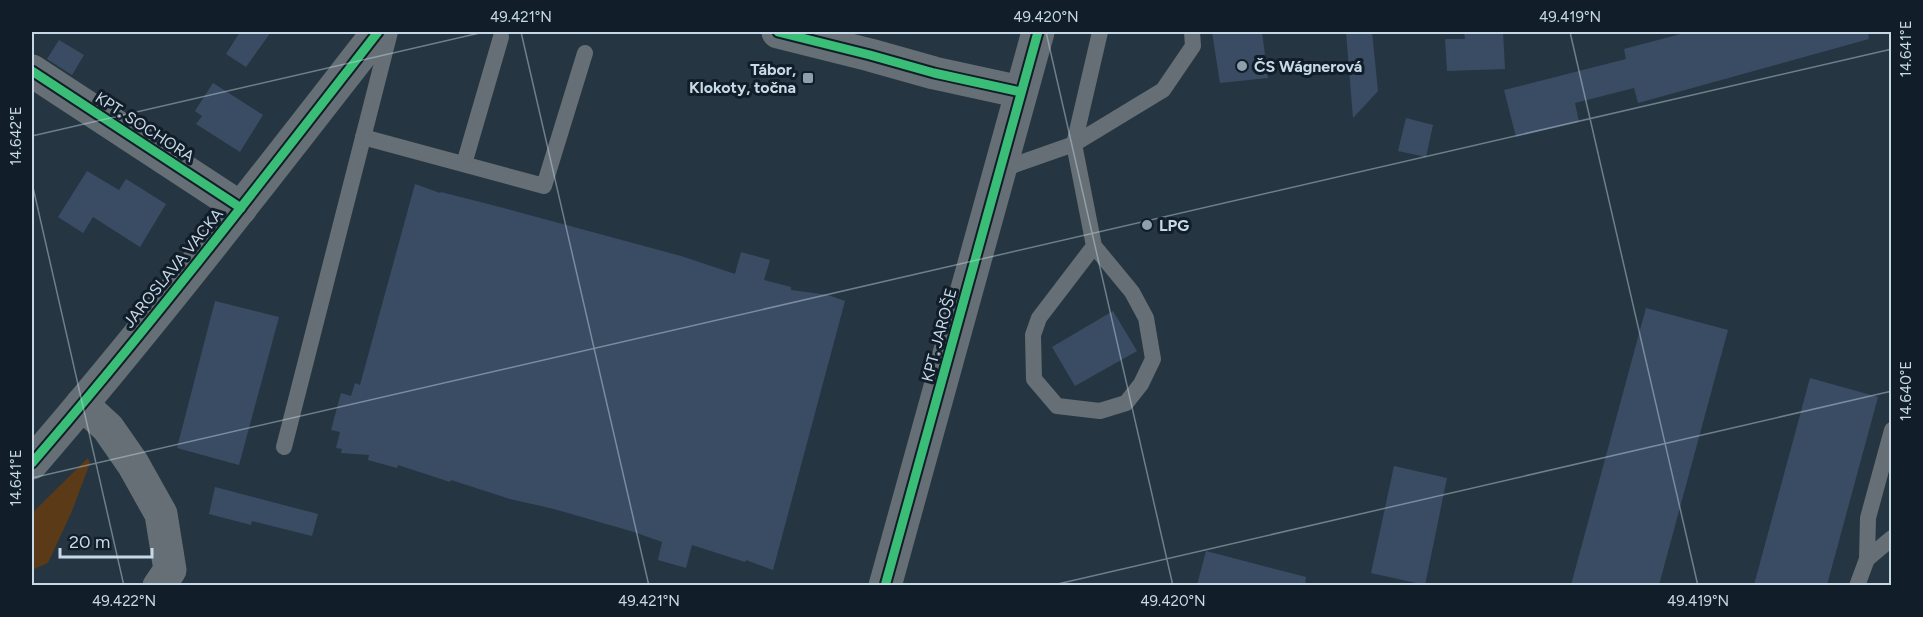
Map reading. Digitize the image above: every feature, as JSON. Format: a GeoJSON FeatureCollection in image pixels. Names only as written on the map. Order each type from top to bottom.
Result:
{"type":"FeatureCollection","features":[{"type":"Feature","properties":{"kind":"street","name":"JAROSLAVA VACKA"},"geometry":{"type":"LineString","coordinates":[[32,463],[241,208],[378,32]]}},
{"type":"Feature","properties":{"kind":"street"},"geometry":{"type":"LineString","coordinates":[[778,32],[934,73],[1021,92]]}},
{"type":"Feature","properties":{"kind":"street","name":"KPT. JAROŠE"},"geometry":{"type":"LineString","coordinates":[[885,585],[1038,32]]}},
{"type":"Feature","properties":{"kind":"street","name":"KPT. SOCHORA"},"geometry":{"type":"LineString","coordinates":[[32,71],[241,208]]}},
{"type":"Feature","properties":{"kind":"street"},"geometry":{"type":"LineString","coordinates":[[82,404],[108,428],[134,464],[161,514],[170,570],[159,585]]}},
{"type":"Feature","properties":{"kind":"lane"},"geometry":{"type":"LineString","coordinates":[[284,447],[390,32]]}},
{"type":"Feature","properties":{"kind":"lane"},"geometry":{"type":"LineString","coordinates":[[1095,246],[1039,318],[1033,334],[1034,379],[1057,406],[1100,411],[1126,403],[1141,384],[1153,359],[1146,318],[1132,292],[1095,246],[1074,144],[1100,32]]}},
{"type":"Feature","properties":{"kind":"lane"},"geometry":{"type":"LineString","coordinates":[[1000,170],[1074,144],[1163,90],[1193,46],[1192,32]]}},
{"type":"Feature","properties":{"kind":"lane"},"geometry":{"type":"LineString","coordinates":[[464,164],[501,37]]}},
{"type":"Feature","properties":{"kind":"lane"},"geometry":{"type":"LineString","coordinates":[[363,137],[544,186],[585,53]]}},
{"type":"Feature","properties":{"kind":"lane"},"geometry":{"type":"LineString","coordinates":[[1857,585],[1867,560],[1868,518],[1892,430]]}},
{"type":"Feature","properties":{"kind":"lane"},"geometry":{"type":"LineString","coordinates":[[1867,560],[1892,538]]}},
{"type":"Feature","properties":{"kind":"shaded area"},"geometry":{"type":"Polygon","coordinates":[[[88,458],[90,463],[72,511],[48,563],[32,570],[32,513],[88,458]]]}},
{"type":"Feature","properties":{"kind":"building"},"geometry":{"type":"Polygon","coordinates":[[[240,32],[271,32],[246,67],[226,54],[240,32]]]}},
{"type":"Feature","properties":{"kind":"building","name":"ČS Wágnerová"},"geometry":{"type":"Polygon","coordinates":[[[1212,32],[1262,32],[1268,78],[1220,83],[1212,32]]]}},
{"type":"Feature","properties":{"kind":"building"},"geometry":{"type":"Polygon","coordinates":[[[1346,32],[1372,32],[1378,91],[1353,118],[1346,32]]]}},
{"type":"Feature","properties":{"kind":"building"},"geometry":{"type":"Polygon","coordinates":[[[1464,32],[1503,32],[1505,69],[1447,71],[1445,39],[1465,39],[1464,32]]]}},
{"type":"Feature","properties":{"kind":"building"},"geometry":{"type":"Polygon","coordinates":[[[1688,32],[1868,32],[1869,39],[1638,103],[1634,88],[1575,103],[1579,122],[1516,137],[1504,90],[1626,59],[1624,49],[1688,32]]]}},
{"type":"Feature","properties":{"kind":"building"},"geometry":{"type":"Polygon","coordinates":[[[59,40],[84,55],[72,75],[47,59],[59,40]]]}},
{"type":"Feature","properties":{"kind":"building"},"geometry":{"type":"Polygon","coordinates":[[[213,83],[263,115],[240,152],[196,124],[202,116],[195,111],[213,83]]]}},
{"type":"Feature","properties":{"kind":"building"},"geometry":{"type":"Polygon","coordinates":[[[1406,118],[1433,125],[1426,157],[1398,151],[1406,118]]]}},
{"type":"Feature","properties":{"kind":"building"},"geometry":{"type":"Polygon","coordinates":[[[87,171],[119,190],[126,179],[166,204],[140,247],[93,217],[83,233],[58,217],[87,171]]]}},
{"type":"Feature","properties":{"kind":"building"},"geometry":{"type":"Polygon","coordinates":[[[415,184],[440,193],[681,256],[735,274],[741,252],[770,260],[764,280],[791,287],[791,290],[828,295],[845,301],[773,570],[692,545],[686,568],[658,560],[662,542],[634,532],[510,499],[451,480],[450,482],[398,465],[397,468],[368,460],[369,455],[341,453],[342,449],[336,448],[340,432],[331,430],[341,393],[351,396],[355,383],[360,385],[415,184]]]}},
{"type":"Feature","properties":{"kind":"building"},"geometry":{"type":"Polygon","coordinates":[[[215,301],[279,317],[239,465],[177,448],[215,301]]]}},
{"type":"Feature","properties":{"kind":"building"},"geometry":{"type":"Polygon","coordinates":[[[1646,308],[1728,330],[1659,585],[1571,585],[1646,308]]]}},
{"type":"Feature","properties":{"kind":"building"},"geometry":{"type":"Polygon","coordinates":[[[1113,311],[1137,351],[1075,386],[1052,347],[1113,311]]]}},
{"type":"Feature","properties":{"kind":"building"},"geometry":{"type":"Polygon","coordinates":[[[1810,378],[1878,397],[1827,585],[1754,585],[1810,378]]]}},
{"type":"Feature","properties":{"kind":"building"},"geometry":{"type":"Polygon","coordinates":[[[1394,466],[1447,478],[1425,585],[1371,573],[1394,466]]]}},
{"type":"Feature","properties":{"kind":"building"},"geometry":{"type":"Polygon","coordinates":[[[215,487],[318,514],[312,536],[252,521],[251,525],[209,514],[215,487]]]}},
{"type":"Feature","properties":{"kind":"building"},"geometry":{"type":"Polygon","coordinates":[[[1206,551],[1306,577],[1305,585],[1197,585],[1206,551]]]}},
{"type":"Feature","properties":{"kind":"cycle path"},"geometry":{"type":"LineString","coordinates":[[32,463],[164,304],[378,32]]}},
{"type":"Feature","properties":{"kind":"cycle path"},"geometry":{"type":"LineString","coordinates":[[778,32],[934,73],[1021,92]]}},
{"type":"Feature","properties":{"kind":"cycle path"},"geometry":{"type":"LineString","coordinates":[[885,586],[1038,32]]}},
{"type":"Feature","properties":{"kind":"cycle path"},"geometry":{"type":"LineString","coordinates":[[32,71],[241,208]]}},
{"type":"Feature","properties":{"kind":"place","name":"ČS Wágnerová"},"geometry":{"type":"Point","coordinates":[1242,66]}},
{"type":"Feature","properties":{"kind":"place","name":"Tábor, Klokoty, točna"},"geometry":{"type":"Point","coordinates":[808,78]}},
{"type":"Feature","properties":{"kind":"place","name":"LPG"},"geometry":{"type":"Point","coordinates":[1147,225]}}]}
